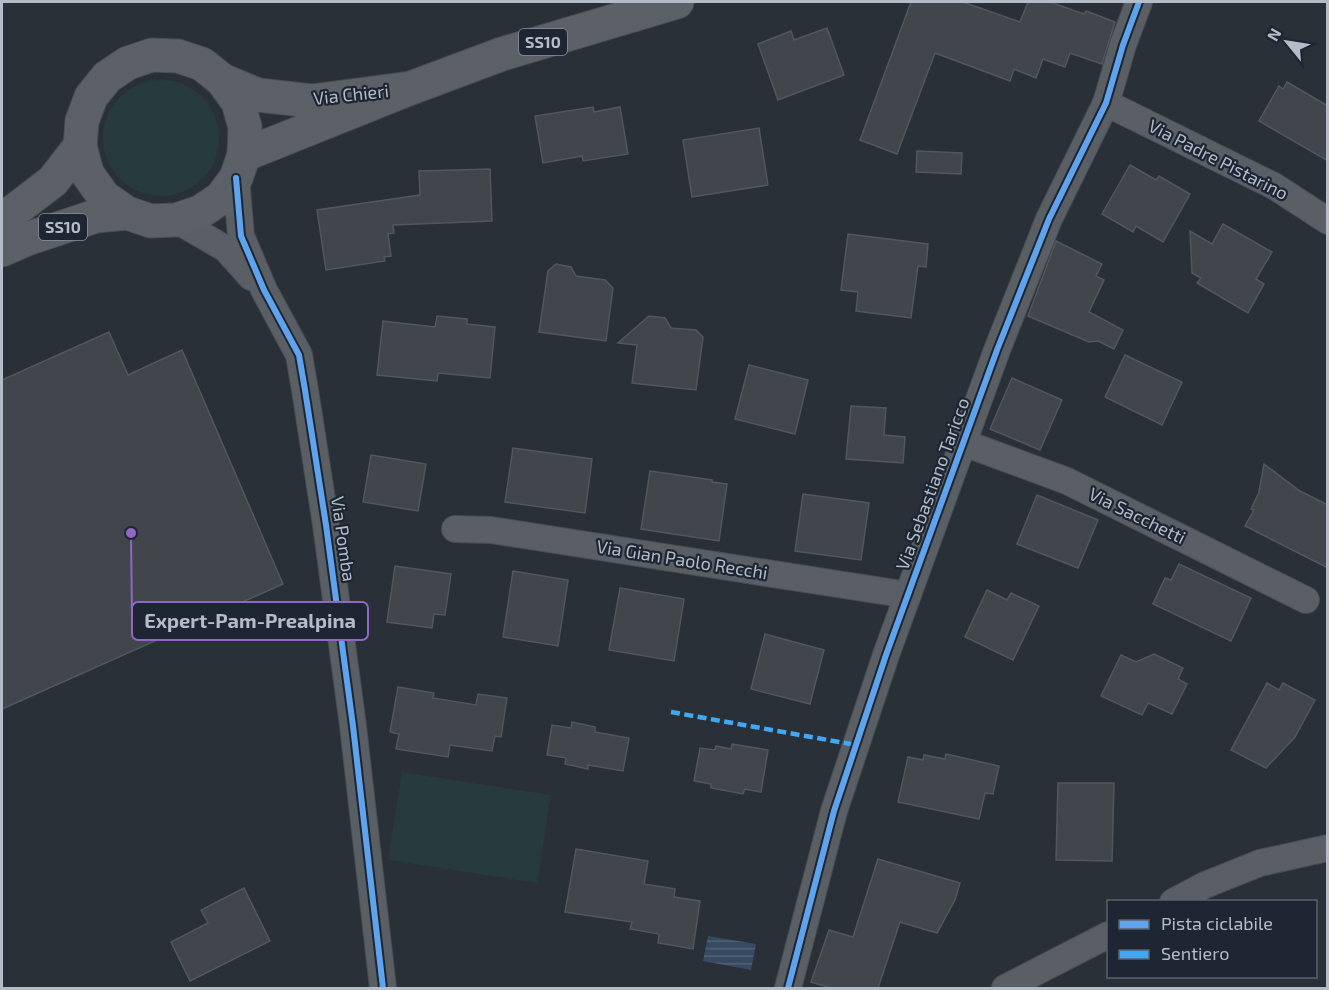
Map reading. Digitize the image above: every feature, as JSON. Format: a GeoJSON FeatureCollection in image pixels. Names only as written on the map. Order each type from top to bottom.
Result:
{"type":"FeatureCollection","features":[{"type":"Feature","properties":{"kind":"main road","name":"SS10"},"geometry":{"type":"LineString","coordinates":[[411,88],[502,54],[677,2]]}},
{"type":"Feature","properties":{"kind":"main road","name":"Via Chieri"},"geometry":{"type":"LineString","coordinates":[[152,55],[178,56],[202,64],[222,80],[238,102],[245,127],[240,166],[221,198],[200,212],[177,220],[151,220],[127,213],[104,197],[87,174],[80,146],[82,121],[91,97],[106,76],[128,63],[152,55]]}},
{"type":"Feature","properties":{"kind":"main road","name":"Via Chieri"},"geometry":{"type":"LineString","coordinates":[[222,80],[258,95],[312,101],[411,88]]}},
{"type":"Feature","properties":{"kind":"main road","name":"Via Chieri"},"geometry":{"type":"LineString","coordinates":[[240,166],[304,130],[411,88]]}},
{"type":"Feature","properties":{"kind":"main road","name":"SS10"},"geometry":{"type":"LineString","coordinates":[[2,220],[53,181],[80,146]]}},
{"type":"Feature","properties":{"kind":"main road","name":"Via Chieri"},"geometry":{"type":"LineString","coordinates":[[2,250],[27,238],[96,216],[127,213]]}},
{"type":"Feature","properties":{"kind":"street","name":"Via Sebastiano Taricco"},"geometry":{"type":"LineString","coordinates":[[788,988],[834,811],[886,655],[994,358],[1049,219],[1106,103],[1123,45],[1140,2]]}},
{"type":"Feature","properties":{"kind":"street","name":"Via Padre Pistarino"},"geometry":{"type":"LineString","coordinates":[[1106,103],[1274,186],[1328,221]]}},
{"type":"Feature","properties":{"kind":"street","name":"Via Pomba"},"geometry":{"type":"LineString","coordinates":[[240,166],[241,236],[264,290],[298,356],[306,390],[351,714],[383,988]]}},
{"type":"Feature","properties":{"kind":"street","name":"Via Pomba"},"geometry":{"type":"LineString","coordinates":[[177,220],[226,249],[264,290]]}},
{"type":"Feature","properties":{"kind":"street","name":"Via Sacchetti"},"geometry":{"type":"LineString","coordinates":[[964,443],[1067,481],[1306,600]]}},
{"type":"Feature","properties":{"kind":"street","name":"Via Gian Paolo Recchi"},"geometry":{"type":"LineString","coordinates":[[455,529],[491,530],[908,595]]}},
{"type":"Feature","properties":{"kind":"street"},"geometry":{"type":"LineString","coordinates":[[1177,900],[1205,885],[1260,862],[1328,848]]}},
{"type":"Feature","properties":{"kind":"street"},"geometry":{"type":"LineString","coordinates":[[1005,988],[1107,936]]}},
{"type":"Feature","properties":{"kind":"shaded area"},"geometry":{"type":"Polygon","coordinates":[[[161,80],[183,85],[202,97],[214,116],[219,138],[214,160],[202,179],[183,191],[161,196],[139,191],[120,179],[108,160],[103,138],[108,116],[120,97],[139,85],[161,80]]]}},
{"type":"Feature","properties":{"kind":"shaded area"},"geometry":{"type":"Polygon","coordinates":[[[402,772],[551,795],[537,883],[388,860],[402,772]]]}},
{"type":"Feature","properties":{"kind":"water"},"geometry":{"type":"Polygon","coordinates":[[[708,936],[756,944],[751,970],[703,961],[708,936]]]}},
{"type":"Feature","properties":{"kind":"building"},"geometry":{"type":"Polygon","coordinates":[[[911,2],[963,2],[1020,22],[1028,2],[1050,2],[1084,14],[1086,11],[1115,22],[1102,64],[1070,53],[1065,67],[1043,59],[1036,78],[1014,69],[1010,81],[935,53],[897,154],[860,140],[911,2]]]}},
{"type":"Feature","properties":{"kind":"building"},"geometry":{"type":"Polygon","coordinates":[[[827,28],[844,75],[778,100],[758,44],[791,31],[794,40],[827,28]]]}},
{"type":"Feature","properties":{"kind":"building"},"geometry":{"type":"Polygon","coordinates":[[[1287,82],[1328,106],[1328,161],[1259,121],[1279,86],[1283,89],[1287,82]]]}},
{"type":"Feature","properties":{"kind":"building"},"geometry":{"type":"Polygon","coordinates":[[[593,107],[594,112],[620,107],[628,154],[583,161],[582,156],[543,163],[535,116],[593,107]]]}},
{"type":"Feature","properties":{"kind":"building"},"geometry":{"type":"Polygon","coordinates":[[[759,128],[768,185],[692,197],[683,140],[759,128]]]}},
{"type":"Feature","properties":{"kind":"building"},"geometry":{"type":"Polygon","coordinates":[[[917,151],[962,153],[961,174],[916,172],[917,151]]]}},
{"type":"Feature","properties":{"kind":"building"},"geometry":{"type":"Polygon","coordinates":[[[1130,165],[1156,180],[1159,176],[1190,194],[1163,242],[1136,226],[1133,232],[1102,214],[1130,165]]]}},
{"type":"Feature","properties":{"kind":"building"},"geometry":{"type":"Polygon","coordinates":[[[490,169],[492,221],[393,225],[394,233],[388,234],[391,256],[384,257],[385,261],[326,270],[317,210],[420,195],[419,171],[490,169]]]}},
{"type":"Feature","properties":{"kind":"building"},"geometry":{"type":"Polygon","coordinates":[[[1223,224],[1272,252],[1256,279],[1264,284],[1248,313],[1197,283],[1201,278],[1192,273],[1190,231],[1212,244],[1223,224]]]}},
{"type":"Feature","properties":{"kind":"building"},"geometry":{"type":"Polygon","coordinates":[[[848,234],[928,244],[926,267],[918,266],[911,318],[856,311],[858,292],[841,290],[848,234]]]}},
{"type":"Feature","properties":{"kind":"building"},"geometry":{"type":"Polygon","coordinates":[[[1056,241],[1102,264],[1096,276],[1104,280],[1089,312],[1123,330],[1114,349],[1098,341],[1089,342],[1028,316],[1056,241]]]}},
{"type":"Feature","properties":{"kind":"building"},"geometry":{"type":"Polygon","coordinates":[[[556,264],[571,267],[576,276],[605,280],[613,288],[606,341],[539,332],[548,271],[556,264]]]}},
{"type":"Feature","properties":{"kind":"building"},"geometry":{"type":"Polygon","coordinates":[[[437,316],[467,319],[467,324],[495,327],[490,378],[438,373],[437,381],[377,375],[383,321],[435,327],[437,316]]]}},
{"type":"Feature","properties":{"kind":"building"},"geometry":{"type":"Polygon","coordinates":[[[649,316],[665,318],[671,328],[696,330],[703,337],[696,390],[632,383],[637,345],[618,343],[649,316]]]}},
{"type":"Feature","properties":{"kind":"building"},"geometry":{"type":"Polygon","coordinates":[[[109,332],[128,375],[182,350],[283,584],[2,709],[2,380],[109,332]]]}},
{"type":"Feature","properties":{"kind":"building"},"geometry":{"type":"Polygon","coordinates":[[[1125,355],[1182,382],[1162,425],[1105,397],[1125,355]]]}},
{"type":"Feature","properties":{"kind":"building"},"geometry":{"type":"Polygon","coordinates":[[[749,365],[808,380],[795,434],[735,419],[749,365]]]}},
{"type":"Feature","properties":{"kind":"building"},"geometry":{"type":"Polygon","coordinates":[[[1012,378],[1062,400],[1040,450],[990,429],[1012,378]]]}},
{"type":"Feature","properties":{"kind":"building"},"geometry":{"type":"Polygon","coordinates":[[[851,406],[886,408],[884,435],[905,437],[903,463],[846,459],[851,406]]]}},
{"type":"Feature","properties":{"kind":"building"},"geometry":{"type":"Polygon","coordinates":[[[513,448],[592,459],[585,513],[505,502],[513,448]]]}},
{"type":"Feature","properties":{"kind":"building"},"geometry":{"type":"Polygon","coordinates":[[[371,455],[426,464],[418,511],[363,502],[371,455]]]}},
{"type":"Feature","properties":{"kind":"building"},"geometry":{"type":"Polygon","coordinates":[[[1264,464],[1300,491],[1328,505],[1328,568],[1245,526],[1254,510],[1251,509],[1259,492],[1264,464]]]}},
{"type":"Feature","properties":{"kind":"building"},"geometry":{"type":"Polygon","coordinates":[[[650,471],[727,484],[719,541],[641,529],[650,471]]]}},
{"type":"Feature","properties":{"kind":"building"},"geometry":{"type":"Polygon","coordinates":[[[803,494],[869,503],[861,560],[795,551],[803,494]]]}},
{"type":"Feature","properties":{"kind":"building"},"geometry":{"type":"Polygon","coordinates":[[[1037,495],[1098,520],[1078,568],[1017,544],[1037,495]]]}},
{"type":"Feature","properties":{"kind":"building"},"geometry":{"type":"Polygon","coordinates":[[[1179,564],[1251,598],[1231,641],[1153,604],[1165,578],[1171,580],[1179,564]]]}},
{"type":"Feature","properties":{"kind":"building"},"geometry":{"type":"Polygon","coordinates":[[[395,566],[451,574],[445,615],[434,614],[432,628],[387,622],[395,566]]]}},
{"type":"Feature","properties":{"kind":"building"},"geometry":{"type":"Polygon","coordinates":[[[513,571],[568,580],[558,646],[503,637],[513,571]]]}},
{"type":"Feature","properties":{"kind":"building"},"geometry":{"type":"Polygon","coordinates":[[[620,588],[684,599],[674,661],[609,650],[620,588]]]}},
{"type":"Feature","properties":{"kind":"building"},"geometry":{"type":"Polygon","coordinates":[[[987,590],[1007,600],[1011,593],[1039,606],[1013,660],[965,637],[987,590]]]}},
{"type":"Feature","properties":{"kind":"building"},"geometry":{"type":"Polygon","coordinates":[[[765,634],[824,650],[810,704],[751,689],[765,634]]]}},
{"type":"Feature","properties":{"kind":"building"},"geometry":{"type":"Polygon","coordinates":[[[1154,654],[1183,668],[1178,679],[1187,684],[1172,714],[1148,703],[1142,715],[1101,696],[1121,655],[1136,662],[1154,654]]]}},
{"type":"Feature","properties":{"kind":"building"},"geometry":{"type":"Polygon","coordinates":[[[1267,683],[1279,690],[1283,683],[1315,700],[1295,737],[1266,768],[1231,750],[1267,683]]]}},
{"type":"Feature","properties":{"kind":"building"},"geometry":{"type":"Polygon","coordinates":[[[398,687],[434,693],[433,698],[476,705],[478,694],[507,698],[501,737],[495,736],[492,751],[450,745],[448,757],[396,749],[399,734],[390,732],[398,687]]]}},
{"type":"Feature","properties":{"kind":"building"},"geometry":{"type":"Polygon","coordinates":[[[572,722],[595,727],[595,732],[629,738],[623,771],[588,765],[588,769],[565,764],[566,758],[547,755],[552,725],[571,728],[572,722]]]}},
{"type":"Feature","properties":{"kind":"building"},"geometry":{"type":"Polygon","coordinates":[[[732,744],[768,750],[761,792],[745,789],[743,794],[711,788],[711,784],[694,781],[700,748],[715,750],[716,746],[731,749],[732,744]]]}},
{"type":"Feature","properties":{"kind":"building"},"geometry":{"type":"Polygon","coordinates":[[[946,754],[999,766],[993,794],[985,793],[979,819],[898,802],[908,757],[923,760],[924,755],[945,759],[946,754]]]}},
{"type":"Feature","properties":{"kind":"building"},"geometry":{"type":"Polygon","coordinates":[[[1058,783],[1114,783],[1112,861],[1056,860],[1058,783]]]}},
{"type":"Feature","properties":{"kind":"building"},"geometry":{"type":"Polygon","coordinates":[[[576,849],[648,861],[644,884],[675,889],[674,897],[700,901],[693,949],[658,943],[659,934],[630,929],[632,922],[565,912],[576,849]]]}},
{"type":"Feature","properties":{"kind":"building"},"geometry":{"type":"Polygon","coordinates":[[[878,859],[960,883],[955,900],[937,933],[900,922],[878,988],[831,988],[811,982],[829,930],[853,937],[878,859]]]}},
{"type":"Feature","properties":{"kind":"building"},"geometry":{"type":"Polygon","coordinates":[[[244,888],[270,941],[190,981],[171,942],[208,923],[201,910],[244,888]]]}},
{"type":"Feature","properties":{"kind":"marked path"},"geometry":{"type":"LineString","coordinates":[[671,712],[856,745]]}},
{"type":"Feature","properties":{"kind":"cycle path"},"geometry":{"type":"LineString","coordinates":[[788,988],[834,811],[886,655],[997,350],[1049,219],[1106,103],[1123,45],[1139,2]]}},
{"type":"Feature","properties":{"kind":"cycle path"},"geometry":{"type":"LineString","coordinates":[[236,178],[241,236],[264,290],[299,355],[326,525],[353,726],[383,988]]}},
{"type":"Feature","properties":{"kind":"place","name":"Expert-Pam-Prealpina"},"geometry":{"type":"Point","coordinates":[131,533]}}]}
